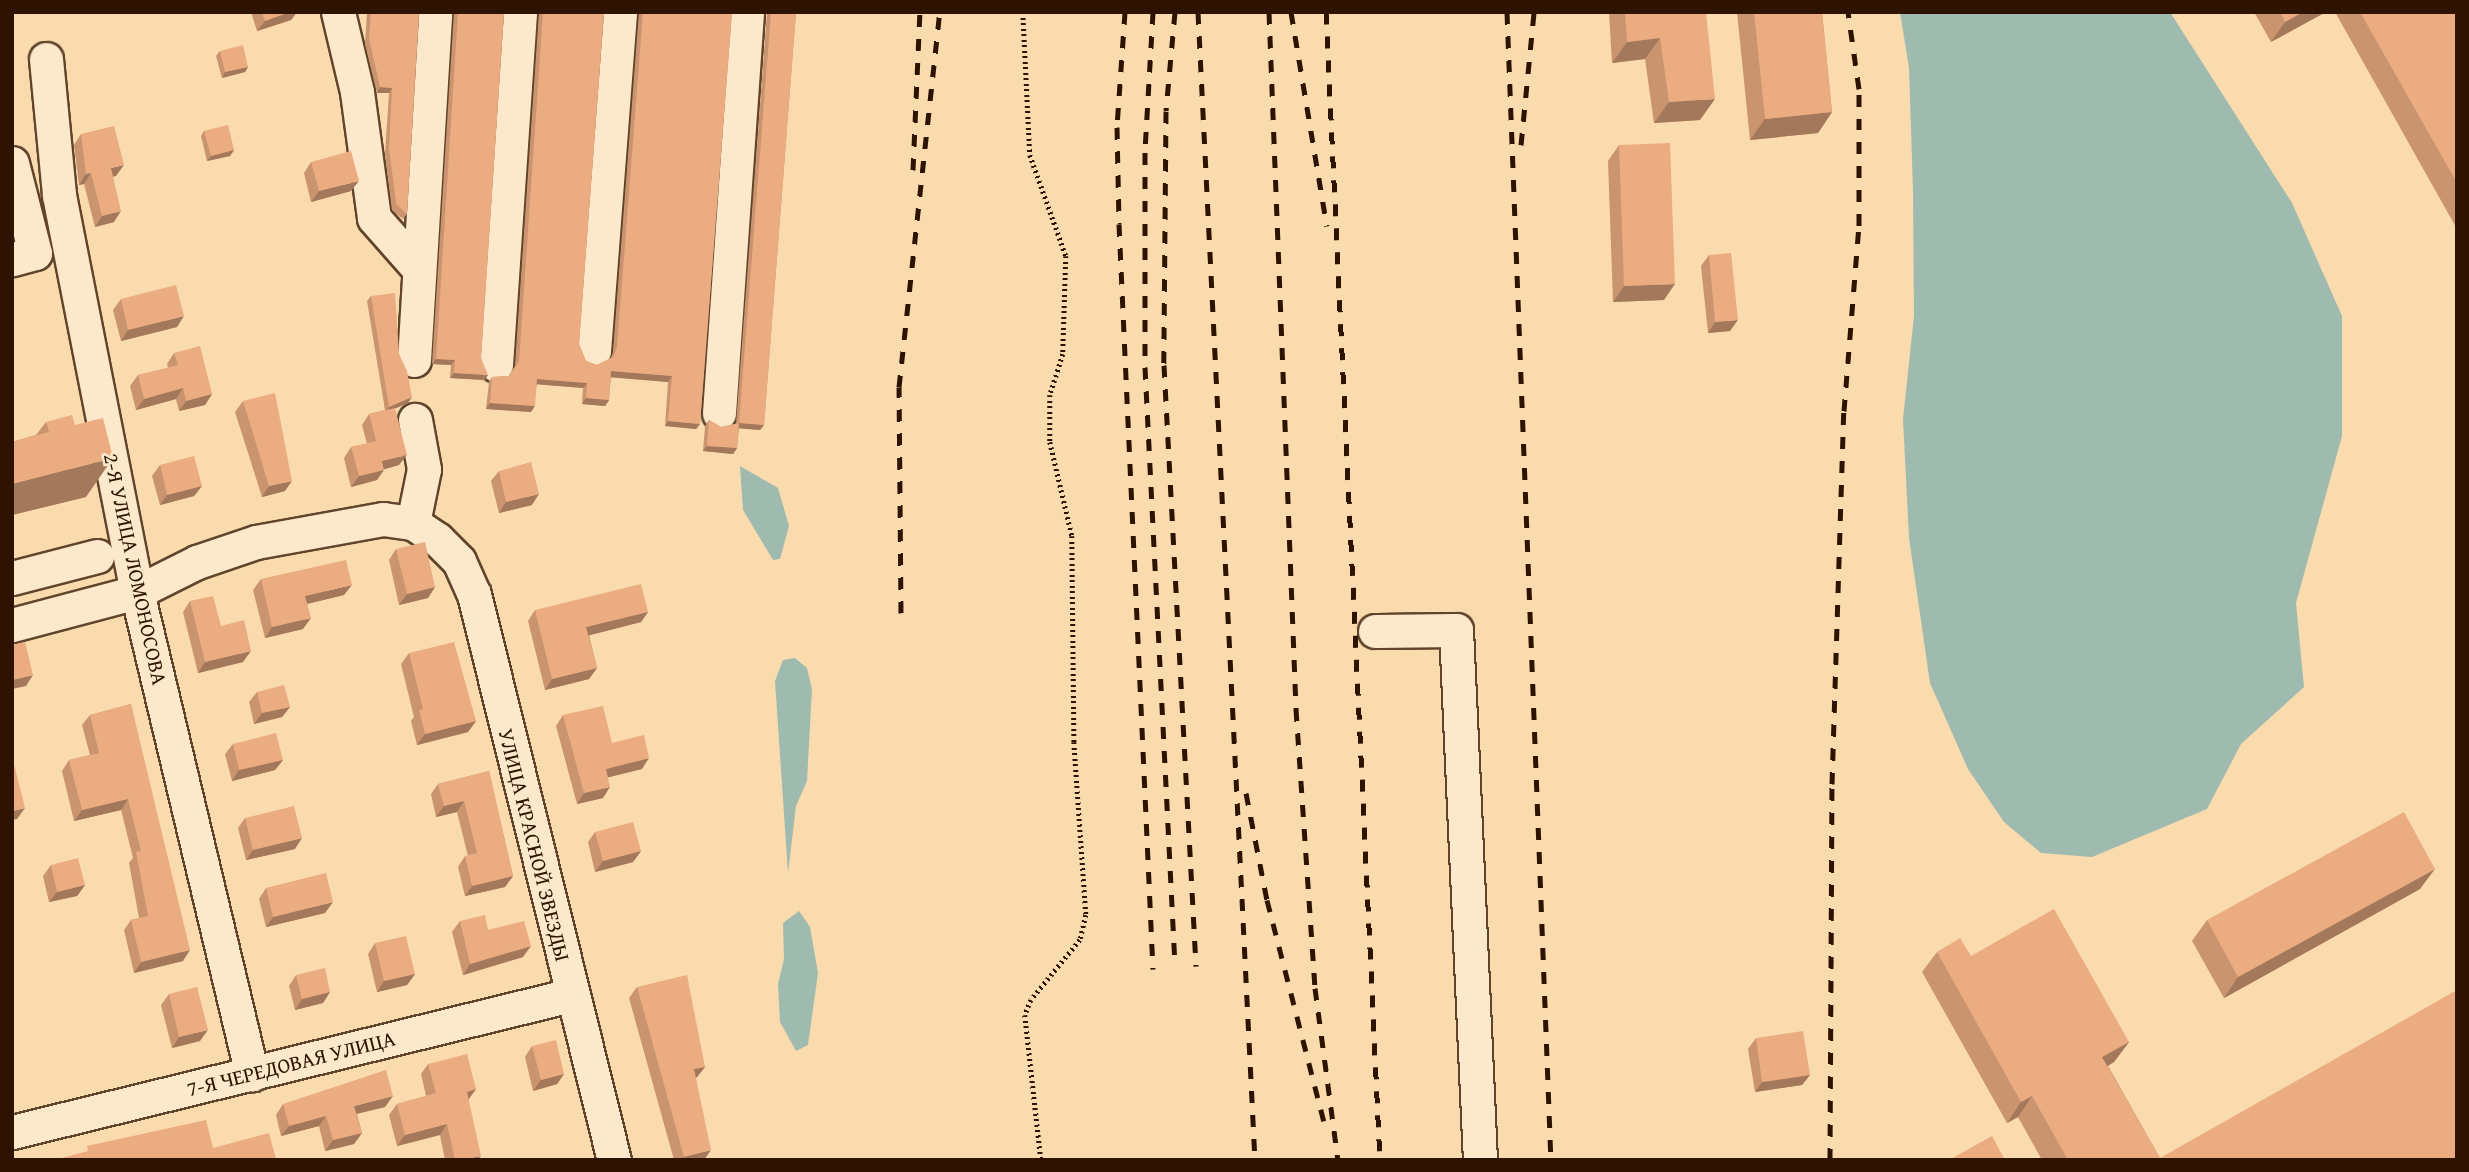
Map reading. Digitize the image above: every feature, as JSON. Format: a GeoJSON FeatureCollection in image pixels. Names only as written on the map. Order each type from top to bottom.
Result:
{"type":"FeatureCollection","features":[{"type":"Feature","properties":{"kind":"street"},"geometry":{"type":"LineString","coordinates":[[338,12],[357,92],[374,218],[419,269]]}},
{"type":"Feature","properties":{"kind":"street"},"geometry":{"type":"LineString","coordinates":[[414,360],[435,12]]}},
{"type":"Feature","properties":{"kind":"street"},"geometry":{"type":"LineString","coordinates":[[496,365],[520,12]]}},
{"type":"Feature","properties":{"kind":"street"},"geometry":{"type":"LineString","coordinates":[[594,351],[620,12]]}},
{"type":"Feature","properties":{"kind":"street"},"geometry":{"type":"LineString","coordinates":[[719,413],[747,12]]}},
{"type":"Feature","properties":{"kind":"street","name":"2-Я УЛИЦА ЛОМОНОСОВА"},"geometry":{"type":"LineString","coordinates":[[46,59],[59,195],[137,592],[252,1074]]}},
{"type":"Feature","properties":{"kind":"street"},"geometry":{"type":"LineString","coordinates":[[12,163],[35,253],[12,259]]}},
{"type":"Feature","properties":{"kind":"street"},"geometry":{"type":"LineString","coordinates":[[12,625],[137,592],[197,562],[256,542],[383,519],[425,531],[424,469],[415,420]]}},
{"type":"Feature","properties":{"kind":"street","name":"УЛИЦА КРАСНОЙ ЗВЕЗДЫ"},"geometry":{"type":"LineString","coordinates":[[425,531],[459,561],[474,594],[570,995],[601,1098],[614,1160]]}},
{"type":"Feature","properties":{"kind":"street"},"geometry":{"type":"LineString","coordinates":[[12,578],[97,556]]}},
{"type":"Feature","properties":{"kind":"street"},"geometry":{"type":"LineString","coordinates":[[1375,631],[1456,630],[1480,1160]]}},
{"type":"Feature","properties":{"kind":"street","name":"7-Я ЧЕРЕДОВАЯ УЛИЦА"},"geometry":{"type":"LineString","coordinates":[[12,1132],[570,995]]}},
{"type":"Feature","properties":{"kind":"path"},"geometry":{"type":"LineString","coordinates":[[1023,12],[1030,155],[1066,256],[1063,354],[1051,395],[1050,442],[1072,537],[1074,742],[1086,915],[1080,940],[1031,1000],[1025,1015],[1041,1160]]}},
{"type":"Feature","properties":{"kind":"shaded area"},"geometry":{"type":"Polygon","coordinates":[[[1900,12],[2170,12],[2292,203],[2342,316],[2342,436],[2296,603],[2304,687],[2241,744],[2207,809],[2092,857],[2041,853],[2004,822],[1968,769],[1930,683],[1909,538],[1903,419],[1914,316],[1909,68],[1900,12]]]}},
{"type":"Feature","properties":{"kind":"shaded area"},"geometry":{"type":"Polygon","coordinates":[[[740,466],[778,488],[789,526],[780,559],[773,560],[743,510],[740,466]]]}},
{"type":"Feature","properties":{"kind":"shaded area"},"geometry":{"type":"Polygon","coordinates":[[[795,658],[807,668],[812,689],[807,781],[796,806],[788,873],[775,681],[783,660],[795,658]]]}},
{"type":"Feature","properties":{"kind":"shaded area"},"geometry":{"type":"Polygon","coordinates":[[[799,911],[810,927],[818,973],[808,1045],[796,1051],[780,1022],[778,984],[784,959],[783,923],[799,911]]]}},
{"type":"Feature","properties":{"kind":"building"},"geometry":{"type":"Polygon","coordinates":[[[262,12],[290,12],[265,21],[262,12]]]}},
{"type":"Feature","properties":{"kind":"building"},"geometry":{"type":"Polygon","coordinates":[[[371,12],[419,12],[407,214],[396,204],[389,148],[392,88],[380,87],[369,38],[371,12]]]}},
{"type":"Feature","properties":{"kind":"building"},"geometry":{"type":"Polygon","coordinates":[[[458,12],[504,12],[481,358],[488,375],[454,373],[455,360],[436,359],[458,12]]]}},
{"type":"Feature","properties":{"kind":"building"},"geometry":{"type":"Polygon","coordinates":[[[543,12],[604,12],[579,344],[586,361],[597,365],[613,357],[617,347],[643,12],[732,12],[700,424],[668,421],[672,376],[611,371],[609,400],[586,398],[587,383],[537,379],[535,406],[490,403],[492,377],[509,376],[519,361],[543,12]]]}},
{"type":"Feature","properties":{"kind":"building"},"geometry":{"type":"Polygon","coordinates":[[[771,12],[796,12],[764,425],[739,423],[771,12]]]}},
{"type":"Feature","properties":{"kind":"building"},"geometry":{"type":"Polygon","coordinates":[[[1625,12],[1706,12],[1715,99],[1669,102],[1660,38],[1627,42],[1625,12]]]}},
{"type":"Feature","properties":{"kind":"building"},"geometry":{"type":"Polygon","coordinates":[[[1754,12],[1822,12],[1832,112],[1765,119],[1754,12]]]}},
{"type":"Feature","properties":{"kind":"building"},"geometry":{"type":"Polygon","coordinates":[[[2280,12],[2303,12],[2285,22],[2280,12]]]}},
{"type":"Feature","properties":{"kind":"building"},"geometry":{"type":"Polygon","coordinates":[[[2360,12],[2457,12],[2457,183],[2360,12]]]}},
{"type":"Feature","properties":{"kind":"building"},"geometry":{"type":"Polygon","coordinates":[[[243,45],[248,67],[225,72],[220,51],[243,45]]]}},
{"type":"Feature","properties":{"kind":"building"},"geometry":{"type":"Polygon","coordinates":[[[228,125],[234,150],[211,156],[204,131],[228,125]]]}},
{"type":"Feature","properties":{"kind":"building"},"geometry":{"type":"Polygon","coordinates":[[[114,126],[124,165],[111,168],[121,211],[102,216],[91,173],[86,174],[81,134],[114,126]]]}},
{"type":"Feature","properties":{"kind":"building"},"geometry":{"type":"Polygon","coordinates":[[[1670,143],[1675,284],[1624,286],[1619,145],[1670,143]]]}},
{"type":"Feature","properties":{"kind":"building"},"geometry":{"type":"Polygon","coordinates":[[[351,151],[359,181],[319,191],[311,162],[351,151]]]}},
{"type":"Feature","properties":{"kind":"building"},"geometry":{"type":"Polygon","coordinates":[[[1731,253],[1738,320],[1715,322],[1709,255],[1731,253]]]}},
{"type":"Feature","properties":{"kind":"building"},"geometry":{"type":"Polygon","coordinates":[[[176,285],[184,316],[128,330],[121,299],[176,285]]]}},
{"type":"Feature","properties":{"kind":"building"},"geometry":{"type":"Polygon","coordinates":[[[395,293],[399,354],[407,371],[412,397],[389,407],[371,296],[395,293]]]}},
{"type":"Feature","properties":{"kind":"building"},"geometry":{"type":"Polygon","coordinates":[[[200,346],[212,394],[186,401],[183,388],[144,399],[138,375],[178,365],[174,353],[200,346]]]}},
{"type":"Feature","properties":{"kind":"building"},"geometry":{"type":"Polygon","coordinates":[[[275,393],[292,481],[269,486],[243,401],[275,393]]]}},
{"type":"Feature","properties":{"kind":"building"},"geometry":{"type":"Polygon","coordinates":[[[395,408],[407,455],[382,461],[384,470],[359,476],[351,447],[376,441],[369,414],[395,408]]]}},
{"type":"Feature","properties":{"kind":"building"},"geometry":{"type":"Polygon","coordinates":[[[72,415],[75,425],[103,418],[113,458],[12,484],[12,442],[49,432],[46,422],[72,415]]]}},
{"type":"Feature","properties":{"kind":"building"},"geometry":{"type":"Polygon","coordinates":[[[709,420],[721,427],[739,423],[737,448],[707,446],[709,420]]]}},
{"type":"Feature","properties":{"kind":"building"},"geometry":{"type":"Polygon","coordinates":[[[194,456],[202,486],[167,495],[160,465],[194,456]]]}},
{"type":"Feature","properties":{"kind":"building"},"geometry":{"type":"Polygon","coordinates":[[[531,462],[539,494],[506,502],[499,471],[531,462]]]}},
{"type":"Feature","properties":{"kind":"building"},"geometry":{"type":"Polygon","coordinates":[[[425,542],[435,587],[407,594],[396,549],[425,542]]]}},
{"type":"Feature","properties":{"kind":"building"},"geometry":{"type":"Polygon","coordinates":[[[346,560],[352,585],[305,596],[311,618],[272,627],[261,579],[346,560]]]}},
{"type":"Feature","properties":{"kind":"building"},"geometry":{"type":"Polygon","coordinates":[[[641,584],[648,612],[586,627],[597,668],[552,679],[535,610],[641,584]]]}},
{"type":"Feature","properties":{"kind":"building"},"geometry":{"type":"Polygon","coordinates":[[[213,596],[221,626],[244,620],[251,651],[205,662],[190,601],[213,596]]]}},
{"type":"Feature","properties":{"kind":"building"},"geometry":{"type":"Polygon","coordinates":[[[25,642],[33,675],[12,680],[12,645],[25,642]]]}},
{"type":"Feature","properties":{"kind":"building"},"geometry":{"type":"Polygon","coordinates":[[[454,642],[476,721],[425,734],[419,710],[423,709],[409,653],[454,642]]]}},
{"type":"Feature","properties":{"kind":"building"},"geometry":{"type":"Polygon","coordinates":[[[284,685],[290,707],[262,713],[257,692],[284,685]]]}},
{"type":"Feature","properties":{"kind":"building"},"geometry":{"type":"Polygon","coordinates":[[[131,704],[190,950],[141,962],[131,920],[148,916],[136,852],[141,851],[128,799],[82,810],[69,760],[99,753],[90,715],[131,704]]]}},
{"type":"Feature","properties":{"kind":"building"},"geometry":{"type":"Polygon","coordinates":[[[603,706],[612,743],[644,735],[649,758],[606,769],[610,787],[584,793],[563,715],[603,706]]]}},
{"type":"Feature","properties":{"kind":"building"},"geometry":{"type":"Polygon","coordinates":[[[276,733],[283,760],[239,770],[233,744],[276,733]]]}},
{"type":"Feature","properties":{"kind":"building"},"geometry":{"type":"Polygon","coordinates":[[[12,764],[25,808],[12,811],[12,764]]]}},
{"type":"Feature","properties":{"kind":"building"},"geometry":{"type":"Polygon","coordinates":[[[489,771],[513,876],[472,886],[465,856],[477,853],[464,801],[444,806],[438,784],[489,771]]]}},
{"type":"Feature","properties":{"kind":"building"},"geometry":{"type":"Polygon","coordinates":[[[294,806],[302,838],[253,850],[245,818],[294,806]]]}},
{"type":"Feature","properties":{"kind":"building"},"geometry":{"type":"Polygon","coordinates":[[[2404,812],[2435,869],[2238,977],[2207,920],[2404,812]]]}},
{"type":"Feature","properties":{"kind":"building"},"geometry":{"type":"Polygon","coordinates":[[[633,822],[641,851],[603,861],[595,832],[633,822]]]}},
{"type":"Feature","properties":{"kind":"building"},"geometry":{"type":"Polygon","coordinates":[[[78,858],[85,885],[57,892],[51,865],[78,858]]]}},
{"type":"Feature","properties":{"kind":"building"},"geometry":{"type":"Polygon","coordinates":[[[326,873],[333,902],[273,917],[266,888],[326,873]]]}},
{"type":"Feature","properties":{"kind":"building"},"geometry":{"type":"Polygon","coordinates":[[[2054,909],[2129,1042],[2102,1057],[2160,1158],[2457,990],[2457,1160],[2068,1160],[2032,1096],[2021,1102],[1937,952],[1960,938],[1971,956],[2054,909]]]}},
{"type":"Feature","properties":{"kind":"building"},"geometry":{"type":"Polygon","coordinates":[[[485,915],[488,930],[524,921],[531,946],[470,964],[460,921],[485,915]]]}},
{"type":"Feature","properties":{"kind":"building"},"geometry":{"type":"Polygon","coordinates":[[[406,936],[415,974],[384,981],[375,943],[406,936]]]}},
{"type":"Feature","properties":{"kind":"building"},"geometry":{"type":"Polygon","coordinates":[[[325,968],[330,992],[302,999],[296,975],[325,968]]]}},
{"type":"Feature","properties":{"kind":"building"},"geometry":{"type":"Polygon","coordinates":[[[687,975],[705,1067],[694,1069],[711,1150],[684,1157],[637,987],[687,975]]]}},
{"type":"Feature","properties":{"kind":"building"},"geometry":{"type":"Polygon","coordinates":[[[197,987],[208,1030],[179,1037],[169,994],[197,987]]]}},
{"type":"Feature","properties":{"kind":"building"},"geometry":{"type":"Polygon","coordinates":[[[1803,1031],[1810,1075],[1762,1082],[1756,1038],[1803,1031]]]}},
{"type":"Feature","properties":{"kind":"building"},"geometry":{"type":"Polygon","coordinates":[[[556,1040],[564,1074],[541,1080],[532,1046],[556,1040]]]}},
{"type":"Feature","properties":{"kind":"building"},"geometry":{"type":"Polygon","coordinates":[[[467,1054],[476,1089],[467,1092],[481,1156],[455,1160],[447,1124],[405,1135],[397,1104],[436,1093],[428,1064],[467,1054]]]}},
{"type":"Feature","properties":{"kind":"building"},"geometry":{"type":"Polygon","coordinates":[[[386,1070],[393,1096],[354,1106],[362,1133],[333,1140],[326,1116],[289,1126],[283,1104],[386,1070]]]}},
{"type":"Feature","properties":{"kind":"building"},"geometry":{"type":"Polygon","coordinates":[[[206,1120],[213,1148],[269,1133],[276,1159],[54,1160],[88,1151],[87,1146],[206,1120]]]}},
{"type":"Feature","properties":{"kind":"building"},"geometry":{"type":"Polygon","coordinates":[[[1992,1136],[2005,1160],[1949,1160],[1992,1136]]]}},
{"type":"Feature","properties":{"kind":"railway"},"geometry":{"type":"LineString","coordinates":[[913,170],[920,12]]}},
{"type":"Feature","properties":{"kind":"railway"},"geometry":{"type":"LineString","coordinates":[[901,613],[899,387],[940,12]]}},
{"type":"Feature","properties":{"kind":"railway"},"geometry":{"type":"LineString","coordinates":[[1125,12],[1117,127],[1119,224],[1153,969]]}},
{"type":"Feature","properties":{"kind":"railway"},"geometry":{"type":"LineString","coordinates":[[1153,12],[1145,152],[1145,367],[1175,966]]}},
{"type":"Feature","properties":{"kind":"railway"},"geometry":{"type":"LineString","coordinates":[[1175,12],[1166,111],[1164,365],[1196,966]]}},
{"type":"Feature","properties":{"kind":"railway"},"geometry":{"type":"LineString","coordinates":[[1198,12],[1255,1160]]}},
{"type":"Feature","properties":{"kind":"railway"},"geometry":{"type":"LineString","coordinates":[[1269,12],[1296,709],[1315,988],[1338,1160]]}},
{"type":"Feature","properties":{"kind":"railway"},"geometry":{"type":"LineString","coordinates":[[1291,12],[1327,226]]}},
{"type":"Feature","properties":{"kind":"railway"},"geometry":{"type":"LineString","coordinates":[[1326,12],[1380,1160]]}},
{"type":"Feature","properties":{"kind":"railway"},"geometry":{"type":"LineString","coordinates":[[1507,12],[1551,1160]]}},
{"type":"Feature","properties":{"kind":"railway"},"geometry":{"type":"LineString","coordinates":[[1521,145],[1534,12]]}},
{"type":"Feature","properties":{"kind":"railway"},"geometry":{"type":"LineString","coordinates":[[1830,1160],[1832,784],[1844,411],[1859,226],[1859,89],[1848,12]]}},
{"type":"Feature","properties":{"kind":"railway"},"geometry":{"type":"LineString","coordinates":[[1246,793],[1267,900],[1326,1129]]}}]}
